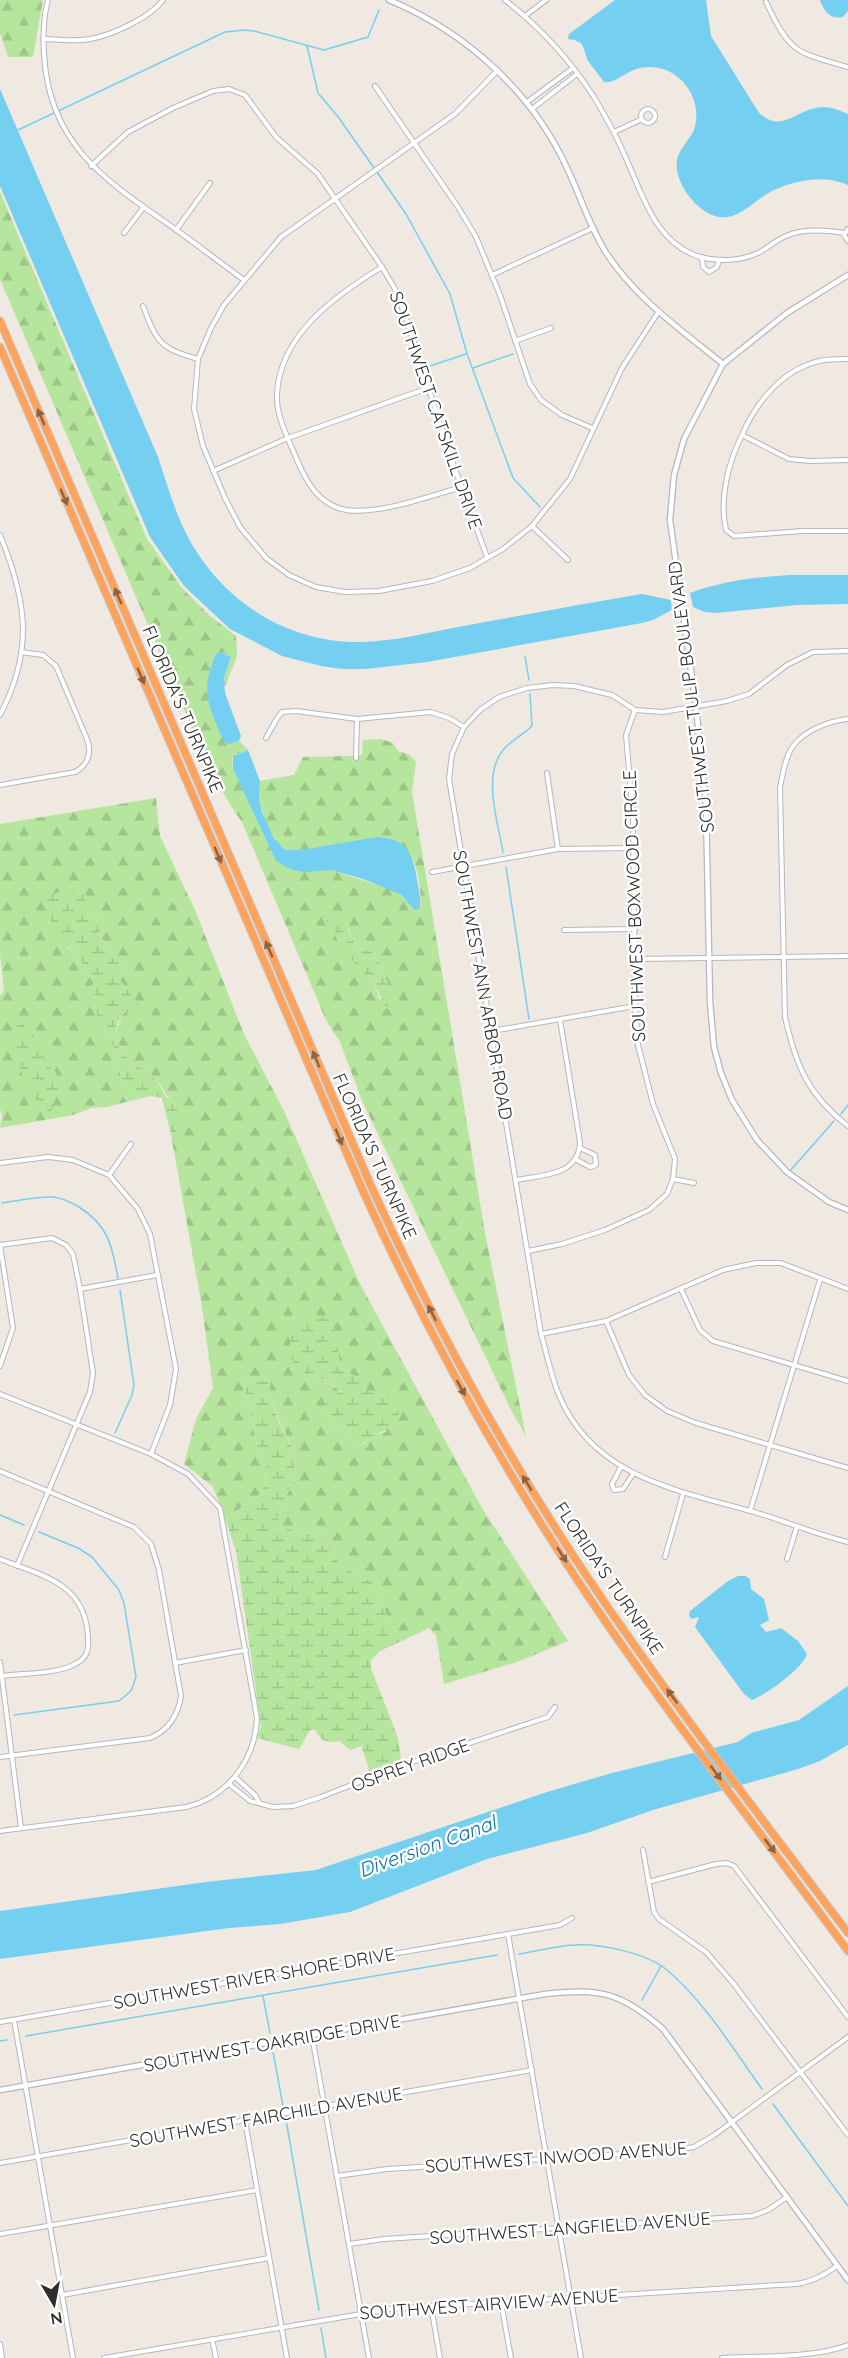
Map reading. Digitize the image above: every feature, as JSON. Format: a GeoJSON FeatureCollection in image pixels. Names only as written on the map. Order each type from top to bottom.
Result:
{"type":"FeatureCollection","features":[{"type":"Feature","properties":{"kind":"highway","name":"FLORIDA'S TURNPIKE"},"geometry":{"type":"LineString","coordinates":[[0,321],[362,1165],[405,1260],[490,1420],[537,1499],[589,1579],[706,1743],[848,1933]]}},
{"type":"Feature","properties":{"kind":"highway","name":"FLORIDA'S TURNPIKE"},"geometry":{"type":"LineString","coordinates":[[0,347],[363,1191],[396,1264],[475,1415],[581,1585],[696,1746],[848,1951]]}},
{"type":"Feature","properties":{"kind":"street"},"geometry":{"type":"LineString","coordinates":[[48,0],[44,39],[49,89],[56,111],[79,151],[108,182],[244,280]]}},
{"type":"Feature","properties":{"kind":"street"},"geometry":{"type":"LineString","coordinates":[[44,39],[78,40],[101,36],[151,13],[163,0]]}},
{"type":"Feature","properties":{"kind":"street"},"geometry":{"type":"LineString","coordinates":[[389,0],[412,9],[443,28],[498,70],[527,102],[552,138],[593,228],[616,266],[637,292],[723,364]]}},
{"type":"Feature","properties":{"kind":"street"},"geometry":{"type":"LineString","coordinates":[[505,0],[525,16],[573,68],[614,132],[643,200],[656,222],[678,247],[702,257],[719,260],[748,256],[759,252],[784,236],[800,231],[846,231],[845,238],[848,241]]}},
{"type":"Feature","properties":{"kind":"street"},"geometry":{"type":"LineString","coordinates":[[525,16],[546,0]]}},
{"type":"Feature","properties":{"kind":"street"},"geometry":{"type":"LineString","coordinates":[[766,2],[780,32],[790,44],[805,55],[848,67]]}},
{"type":"Feature","properties":{"kind":"street"},"geometry":{"type":"LineString","coordinates":[[527,102],[573,68]]}},
{"type":"Feature","properties":{"kind":"street"},"geometry":{"type":"LineString","coordinates":[[498,70],[455,114],[281,237],[244,280],[220,313],[198,359],[194,409],[203,446],[240,527],[266,558],[289,575],[316,587],[345,592],[379,591],[432,581],[470,568],[504,549],[532,526],[570,479],[622,368],[659,311]]}},
{"type":"Feature","properties":{"kind":"street"},"geometry":{"type":"LineString","coordinates":[[532,109],[577,74]]}},
{"type":"Feature","properties":{"kind":"street"},"geometry":{"type":"LineString","coordinates":[[375,86],[476,237],[492,274],[530,384],[541,400],[562,415],[592,428]]}},
{"type":"Feature","properties":{"kind":"street","name":"SOUTHWEST CATSKILL DRIVE"},"geometry":{"type":"LineString","coordinates":[[91,166],[128,132],[142,123],[213,91],[229,89],[245,95],[276,137],[311,166],[335,197],[395,289],[487,557]]}},
{"type":"Feature","properties":{"kind":"street"},"geometry":{"type":"LineString","coordinates":[[614,132],[642,119]]}},
{"type":"Feature","properties":{"kind":"street"},"geometry":{"type":"LineString","coordinates":[[176,230],[210,183]]}},
{"type":"Feature","properties":{"kind":"street"},"geometry":{"type":"LineString","coordinates":[[124,233],[143,208]]}},
{"type":"Feature","properties":{"kind":"street"},"geometry":{"type":"LineString","coordinates":[[492,274],[593,228]]}},
{"type":"Feature","properties":{"kind":"street"},"geometry":{"type":"LineString","coordinates":[[702,257],[703,267],[709,272],[717,267],[719,260]]}},
{"type":"Feature","properties":{"kind":"street"},"geometry":{"type":"LineString","coordinates":[[382,267],[353,285],[326,306],[304,329],[280,372],[277,397],[280,417],[304,476],[315,493],[330,504],[346,510],[400,505],[462,487]]}},
{"type":"Feature","properties":{"kind":"street","name":"SOUTHWEST TULIP BOULEVARD"},"geometry":{"type":"LineString","coordinates":[[848,275],[787,313],[723,364],[684,439],[674,475],[670,520],[696,706],[706,806],[711,1028],[714,1047],[721,1073],[745,1123],[770,1156],[787,1172],[829,1202],[848,1210]]}},
{"type":"Feature","properties":{"kind":"street"},"geometry":{"type":"LineString","coordinates":[[143,306],[154,334],[165,347],[198,359]]}},
{"type":"Feature","properties":{"kind":"street"},"geometry":{"type":"LineString","coordinates":[[515,341],[551,328]]}},
{"type":"Feature","properties":{"kind":"street"},"geometry":{"type":"LineString","coordinates":[[848,359],[828,359],[806,365],[781,381],[761,400],[749,418],[732,461],[725,491],[724,516],[727,532],[738,536],[803,531],[848,531]]}},
{"type":"Feature","properties":{"kind":"street"},"geometry":{"type":"LineString","coordinates":[[213,471],[288,438],[428,388]]}},
{"type":"Feature","properties":{"kind":"street"},"geometry":{"type":"LineString","coordinates":[[742,435],[789,459],[848,460]]}},
{"type":"Feature","properties":{"kind":"street"},"geometry":{"type":"LineString","coordinates":[[532,526],[568,560]]}},
{"type":"Feature","properties":{"kind":"street"},"geometry":{"type":"LineString","coordinates":[[0,535],[21,595],[23,622],[21,652],[10,696],[0,715]]}},
{"type":"Feature","properties":{"kind":"street","name":"SOUTHWEST ANN ARBOR ROAD"},"geometry":{"type":"LineString","coordinates":[[848,651],[813,652],[787,665],[749,694],[663,712],[634,710],[612,695],[574,686],[553,685],[527,688],[499,697],[480,710],[464,727],[453,754],[449,779],[541,1334],[560,1396],[570,1415],[597,1448],[633,1474],[683,1494],[750,1511],[848,1542]]}},
{"type":"Feature","properties":{"kind":"street"},"geometry":{"type":"LineString","coordinates":[[0,785],[75,772],[85,765],[90,750],[56,666],[43,655],[21,652]]}},
{"type":"Feature","properties":{"kind":"street","name":"SOUTHWEST BOXWOOD CIRCLE"},"geometry":{"type":"LineString","coordinates":[[634,710],[626,735],[632,797],[635,1006],[638,1045],[642,1069],[653,1104],[675,1159],[673,1179]]}},
{"type":"Feature","properties":{"kind":"street"},"geometry":{"type":"LineString","coordinates":[[266,738],[282,712],[296,711],[357,719],[431,712],[449,718],[464,727]]}},
{"type":"Feature","properties":{"kind":"street"},"geometry":{"type":"LineString","coordinates":[[356,758],[357,719]]}},
{"type":"Feature","properties":{"kind":"street"},"geometry":{"type":"LineString","coordinates":[[848,719],[835,721],[807,734],[792,746],[784,766],[780,787],[785,1017],[793,1054],[808,1085],[832,1113],[848,1126]]}},
{"type":"Feature","properties":{"kind":"street"},"geometry":{"type":"LineString","coordinates":[[547,773],[558,849]]}},
{"type":"Feature","properties":{"kind":"street"},"geometry":{"type":"LineString","coordinates":[[432,872],[558,849],[633,848]]}},
{"type":"Feature","properties":{"kind":"street"},"geometry":{"type":"LineString","coordinates":[[564,930],[634,929]]}},
{"type":"Feature","properties":{"kind":"street"},"geometry":{"type":"LineString","coordinates":[[635,958],[848,956]]}},
{"type":"Feature","properties":{"kind":"street"},"geometry":{"type":"LineString","coordinates":[[492,1031],[635,1006]]}},
{"type":"Feature","properties":{"kind":"street"},"geometry":{"type":"LineString","coordinates":[[516,1179],[558,1172],[568,1168],[576,1160],[580,1148],[560,1020]]}},
{"type":"Feature","properties":{"kind":"street"},"geometry":{"type":"LineString","coordinates":[[110,1175],[131,1144]]}},
{"type":"Feature","properties":{"kind":"street"},"geometry":{"type":"LineString","coordinates":[[576,1160],[590,1167],[597,1161],[595,1155],[580,1148]]}},
{"type":"Feature","properties":{"kind":"street"},"geometry":{"type":"LineString","coordinates":[[0,1163],[48,1157],[73,1160],[110,1175],[138,1209],[150,1234],[176,1369],[170,1405],[151,1455]]}},
{"type":"Feature","properties":{"kind":"street"},"geometry":{"type":"LineString","coordinates":[[528,1251],[562,1244],[605,1230],[649,1210],[667,1194],[673,1179],[694,1184]]}},
{"type":"Feature","properties":{"kind":"street"},"geometry":{"type":"LineString","coordinates":[[0,1366],[13,1328],[0,1245],[52,1238],[66,1245],[73,1254],[93,1378],[90,1392],[17,1566]]}},
{"type":"Feature","properties":{"kind":"street"},"geometry":{"type":"LineString","coordinates":[[541,1334],[606,1321],[723,1270],[756,1263],[781,1263],[848,1289]]}},
{"type":"Feature","properties":{"kind":"street"},"geometry":{"type":"LineString","coordinates":[[80,1289],[157,1275]]}},
{"type":"Feature","properties":{"kind":"street"},"geometry":{"type":"LineString","coordinates":[[750,1511],[820,1280]]}},
{"type":"Feature","properties":{"kind":"street"},"geometry":{"type":"LineString","coordinates":[[681,1289],[700,1330],[712,1341],[848,1381]]}},
{"type":"Feature","properties":{"kind":"street"},"geometry":{"type":"LineString","coordinates":[[606,1321],[621,1360],[645,1395],[667,1411],[696,1423],[848,1468]]}},
{"type":"Feature","properties":{"kind":"street"},"geometry":{"type":"LineString","coordinates":[[0,1394],[151,1455],[188,1474],[220,1508],[256,1709],[256,1729],[249,1754],[235,1777],[204,1802],[186,1807],[0,1831]]}},
{"type":"Feature","properties":{"kind":"street"},"geometry":{"type":"LineString","coordinates":[[621,1467],[612,1484],[614,1490],[623,1489],[633,1474]]}},
{"type":"Feature","properties":{"kind":"street"},"geometry":{"type":"LineString","coordinates":[[0,1471],[134,1527],[151,1544],[159,1570],[180,1690],[178,1711],[168,1726],[156,1736],[144,1740],[0,1757]]}},
{"type":"Feature","properties":{"kind":"street"},"geometry":{"type":"LineString","coordinates":[[665,1557],[683,1494]]}},
{"type":"Feature","properties":{"kind":"street"},"geometry":{"type":"LineString","coordinates":[[787,1559],[797,1526]]}},
{"type":"Feature","properties":{"kind":"street"},"geometry":{"type":"LineString","coordinates":[[0,1559],[57,1581],[78,1600],[88,1622],[89,1646],[86,1656],[75,1665],[3,1676]]}},
{"type":"Feature","properties":{"kind":"street"},"geometry":{"type":"LineString","coordinates":[[175,1663],[246,1650]]}},
{"type":"Feature","properties":{"kind":"street"},"geometry":{"type":"LineString","coordinates":[[0,1662],[21,1828]]}},
{"type":"Feature","properties":{"kind":"street","name":"OSPREY RIDGE"},"geometry":{"type":"LineString","coordinates":[[229,1783],[250,1801],[282,1807],[305,1803],[397,1767],[548,1717],[555,1707]]}},
{"type":"Feature","properties":{"kind":"street"},"geometry":{"type":"LineString","coordinates":[[235,1777],[259,1803]]}},
{"type":"Feature","properties":{"kind":"street"},"geometry":{"type":"LineString","coordinates":[[243,1796],[249,1790]]}},
{"type":"Feature","properties":{"kind":"street"},"geometry":{"type":"LineString","coordinates":[[643,1850],[654,1912],[659,1919],[706,1952],[733,1983],[848,2135]]}},
{"type":"Feature","properties":{"kind":"street"},"geometry":{"type":"LineString","coordinates":[[648,1882],[716,1863],[727,1863],[734,1866],[848,2017]]}},
{"type":"Feature","properties":{"kind":"street","name":"SOUTHWEST RIVER SHORE DRIVE"},"geometry":{"type":"LineString","coordinates":[[0,2022],[560,1925],[572,1918]]}},
{"type":"Feature","properties":{"kind":"street"},"geometry":{"type":"LineString","coordinates":[[508,1934],[581,2358]]}},
{"type":"Feature","properties":{"kind":"street","name":"SOUTHWEST OAKRIDGE DRIVE"},"geometry":{"type":"LineString","coordinates":[[0,2090],[519,1999],[567,1992],[592,1992],[621,1999],[642,2011],[663,2029],[848,2280]]}},
{"type":"Feature","properties":{"kind":"street"},"geometry":{"type":"LineString","coordinates":[[14,2020],[73,2358]]}},
{"type":"Feature","properties":{"kind":"street"},"geometry":{"type":"LineString","coordinates":[[312,2036],[369,2358]]}},
{"type":"Feature","properties":{"kind":"street","name":"SOUTHWEST INWOOD AVENUE"},"geometry":{"type":"LineString","coordinates":[[337,2176],[387,2169],[670,2151],[694,2147],[733,2123],[848,2037]]}},
{"type":"Feature","properties":{"kind":"street","name":"SOUTHWEST FAIRCHILD AVENUE"},"geometry":{"type":"LineString","coordinates":[[0,2163],[532,2070]]}},
{"type":"Feature","properties":{"kind":"street"},"geometry":{"type":"LineString","coordinates":[[245,2121],[287,2358]]}},
{"type":"Feature","properties":{"kind":"street"},"geometry":{"type":"LineString","coordinates":[[0,2234],[257,2190]]}},
{"type":"Feature","properties":{"kind":"street","name":"SOUTHWEST LANGFIELD AVENUE"},"geometry":{"type":"LineString","coordinates":[[349,2244],[384,2239],[752,2216],[768,2210],[786,2197]]}},
{"type":"Feature","properties":{"kind":"street"},"geometry":{"type":"LineString","coordinates":[[62,2295],[269,2258]]}},
{"type":"Feature","properties":{"kind":"street","name":"SOUTHWEST AIRVIEW AVENUE"},"geometry":{"type":"LineString","coordinates":[[104,2358],[361,2313],[431,2306],[807,2283],[822,2277],[837,2266]]}},
{"type":"Feature","properties":{"kind":"street"},"geometry":{"type":"LineString","coordinates":[[501,2302],[511,2358]]}},
{"type":"Feature","properties":{"kind":"street"},"geometry":{"type":"LineString","coordinates":[[431,2306],[440,2358]]}},
{"type":"Feature","properties":{"kind":"street"},"geometry":{"type":"LineString","coordinates":[[212,2339],[216,2358]]}},
{"type":"Feature","properties":{"kind":"street"},"geometry":{"type":"LineString","coordinates":[[0,2344],[2,2358]]}},
{"type":"Feature","properties":{"kind":"street"},"geometry":{"type":"LineString","coordinates":[[722,2358],[813,2352],[838,2349],[848,2345]]}},
{"type":"Feature","properties":{"kind":"street"},"geometry":{"type":"LineString","coordinates":[[144,2351],[145,2358]]}},
{"type":"Feature","properties":{"kind":"green space"},"geometry":{"type":"Polygon","coordinates":[[[0,0],[43,0],[33,57],[8,57],[0,33],[0,0]]]}},
{"type":"Feature","properties":{"kind":"green space"},"geometry":{"type":"Polygon","coordinates":[[[0,192],[147,539],[182,588],[209,615],[236,636],[237,656],[225,687],[224,678],[231,658],[224,653],[216,654],[209,673],[239,741],[248,750],[234,755],[233,769],[274,856],[322,870],[331,870],[393,890],[402,895],[414,910],[421,905],[417,869],[407,850],[399,843],[376,837],[307,849],[287,850],[279,845],[266,823],[259,799],[260,781],[294,775],[303,757],[353,756],[353,761],[358,761],[359,755],[362,755],[363,740],[382,739],[393,743],[398,751],[408,754],[416,762],[412,792],[485,1233],[526,1436],[513,1414],[363,1103],[340,1042],[326,1020],[242,822],[214,775],[199,742],[0,279],[0,192]],[[320,912],[334,929],[340,946],[373,983],[380,1000],[391,991],[377,956],[355,945],[348,928],[320,912]]]}},
{"type":"Feature","properties":{"kind":"green space"},"geometry":{"type":"Polygon","coordinates":[[[156,798],[160,836],[195,910],[244,1034],[284,1111],[360,1284],[482,1508],[568,1641],[517,1662],[444,1684],[436,1635],[429,1628],[402,1641],[380,1603],[373,1583],[339,1565],[333,1544],[326,1533],[297,1532],[281,1528],[277,1517],[294,1479],[295,1453],[280,1422],[270,1393],[270,1380],[244,1384],[257,1445],[267,1471],[262,1493],[225,1519],[212,1486],[184,1464],[196,1419],[213,1388],[202,1307],[171,1135],[177,1132],[175,1104],[148,1071],[133,1066],[115,1038],[125,1007],[124,991],[118,977],[128,967],[124,961],[115,960],[101,937],[96,914],[87,906],[67,947],[80,958],[93,982],[100,1025],[115,1049],[121,1077],[138,1099],[107,1107],[91,1108],[73,1115],[0,1128],[2,1115],[0,1109],[0,996],[4,991],[0,953],[0,824],[156,798]],[[332,1321],[304,1370],[318,1380],[325,1379],[342,1393],[325,1398],[330,1422],[361,1446],[373,1435],[386,1432],[370,1395],[359,1381],[341,1368],[332,1321]]]}},
{"type":"Feature","properties":{"kind":"green space"},"geometry":{"type":"Polygon","coordinates":[[[82,889],[87,906],[96,914],[101,937],[114,959],[124,961],[128,967],[118,977],[138,1004],[137,1012],[124,1013],[117,1024],[115,1038],[133,1066],[150,1073],[177,1108],[179,1115],[177,1132],[171,1135],[162,1098],[151,1096],[138,1099],[121,1077],[115,1049],[100,1025],[93,982],[80,958],[58,937],[48,915],[47,895],[82,889]]]}},
{"type":"Feature","properties":{"kind":"green space"},"geometry":{"type":"Polygon","coordinates":[[[331,911],[342,917],[355,945],[377,956],[391,991],[396,1013],[387,1009],[373,983],[339,946],[334,929],[319,912],[331,911]]]}},
{"type":"Feature","properties":{"kind":"green space"},"geometry":{"type":"Polygon","coordinates":[[[18,1020],[33,1034],[46,1064],[56,1072],[59,1087],[51,1113],[34,1097],[21,1071],[15,1044],[18,1020]]]}},
{"type":"Feature","properties":{"kind":"green space"},"geometry":{"type":"Polygon","coordinates":[[[316,1315],[333,1321],[341,1368],[356,1377],[370,1391],[380,1391],[399,1414],[399,1421],[394,1426],[369,1439],[361,1446],[330,1422],[325,1398],[342,1392],[325,1379],[318,1380],[302,1371],[292,1358],[291,1323],[316,1315]]]}},
{"type":"Feature","properties":{"kind":"green space"},"geometry":{"type":"Polygon","coordinates":[[[271,1380],[270,1393],[279,1422],[295,1453],[294,1479],[277,1517],[281,1527],[297,1532],[326,1533],[333,1544],[339,1565],[373,1583],[380,1603],[402,1641],[380,1651],[371,1660],[371,1668],[398,1738],[401,1759],[393,1766],[367,1775],[369,1768],[361,1746],[350,1750],[339,1741],[322,1740],[314,1729],[310,1730],[299,1749],[257,1738],[261,1726],[236,1551],[225,1519],[262,1493],[267,1471],[257,1445],[244,1384],[271,1380]]]}},
{"type":"Feature","properties":{"kind":"water"},"geometry":{"type":"Polygon","coordinates":[[[615,0],[706,0],[711,36],[759,113],[774,121],[788,119],[820,107],[832,108],[848,114],[848,185],[820,179],[800,181],[772,191],[729,217],[712,215],[698,206],[682,185],[677,168],[678,156],[693,132],[696,122],[694,102],[685,84],[669,71],[649,67],[633,70],[616,80],[604,82],[588,61],[582,44],[568,39],[569,34],[615,0]]]}},
{"type":"Feature","properties":{"kind":"water"},"geometry":{"type":"Polygon","coordinates":[[[820,0],[848,0],[848,11],[843,17],[831,16],[820,0]]]}},
{"type":"Feature","properties":{"kind":"water"},"geometry":{"type":"Polygon","coordinates":[[[0,89],[158,457],[185,531],[213,574],[248,607],[291,630],[314,637],[363,642],[411,636],[642,594],[671,600],[672,610],[642,623],[427,662],[366,669],[321,666],[282,656],[230,629],[184,586],[150,537],[0,186],[0,89]]]}},
{"type":"Feature","properties":{"kind":"water"},"geometry":{"type":"Polygon","coordinates":[[[791,575],[848,575],[848,604],[797,605],[716,613],[705,612],[693,607],[690,593],[702,589],[740,580],[791,575]]]}},
{"type":"Feature","properties":{"kind":"water"},"geometry":{"type":"Polygon","coordinates":[[[220,652],[231,657],[224,678],[225,693],[241,736],[239,741],[230,744],[224,742],[208,699],[207,689],[211,667],[216,654],[220,652]]]}},
{"type":"Feature","properties":{"kind":"water"},"geometry":{"type":"Polygon","coordinates":[[[248,750],[260,781],[259,799],[262,812],[274,838],[283,848],[287,850],[307,849],[376,837],[396,841],[408,850],[412,858],[420,897],[419,909],[414,910],[402,895],[363,879],[331,870],[305,872],[292,870],[276,861],[233,769],[233,756],[248,750]]]}},
{"type":"Feature","properties":{"kind":"water"},"geometry":{"type":"Polygon","coordinates":[[[738,1576],[750,1579],[751,1589],[764,1599],[769,1620],[760,1625],[766,1632],[781,1628],[798,1641],[807,1654],[799,1666],[784,1680],[752,1700],[744,1694],[695,1627],[699,1617],[691,1619],[689,1615],[690,1611],[728,1581],[738,1576]]]}},
{"type":"Feature","properties":{"kind":"water","name":"Diversion Canal"},"geometry":{"type":"Polygon","coordinates":[[[848,1686],[848,1745],[820,1761],[798,1769],[653,1810],[587,1833],[487,1859],[350,1912],[280,1924],[229,1928],[0,1959],[0,1911],[206,1882],[316,1870],[547,1792],[612,1773],[738,1742],[751,1733],[799,1720],[848,1686]]]}},
{"type":"Feature","properties":{"kind":"waterway"},"geometry":{"type":"LineString","coordinates":[[18,130],[225,32],[254,31],[324,50],[368,37],[379,10]]}},
{"type":"Feature","properties":{"kind":"waterway"},"geometry":{"type":"LineString","coordinates":[[307,46],[318,93],[339,118],[374,168]]}},
{"type":"Feature","properties":{"kind":"waterway"},"geometry":{"type":"LineString","coordinates":[[377,172],[406,214],[450,294],[467,354],[513,478],[540,507]]}},
{"type":"Feature","properties":{"kind":"waterway"},"geometry":{"type":"LineString","coordinates":[[427,367],[466,354]]}},
{"type":"Feature","properties":{"kind":"waterway"},"geometry":{"type":"LineString","coordinates":[[473,368],[513,354]]}},
{"type":"Feature","properties":{"kind":"waterway"},"geometry":{"type":"LineString","coordinates":[[525,656],[529,680]]}},
{"type":"Feature","properties":{"kind":"waterway"},"geometry":{"type":"LineString","coordinates":[[503,852],[493,800],[493,773],[503,750],[532,726],[530,694]]}},
{"type":"Feature","properties":{"kind":"waterway"},"geometry":{"type":"LineString","coordinates":[[506,867],[529,1019]]}},
{"type":"Feature","properties":{"kind":"waterway"},"geometry":{"type":"LineString","coordinates":[[841,1114],[848,1105]]}},
{"type":"Feature","properties":{"kind":"waterway"},"geometry":{"type":"LineString","coordinates":[[790,1171],[834,1121]]}},
{"type":"Feature","properties":{"kind":"waterway"},"geometry":{"type":"LineString","coordinates":[[2,1203],[53,1197],[66,1200],[79,1207],[103,1229],[111,1246],[118,1278]]}},
{"type":"Feature","properties":{"kind":"waterway"},"geometry":{"type":"LineString","coordinates":[[115,1433],[132,1395],[134,1385],[120,1290]]}},
{"type":"Feature","properties":{"kind":"waterway"},"geometry":{"type":"LineString","coordinates":[[0,1515],[24,1525]]}},
{"type":"Feature","properties":{"kind":"waterway"},"geometry":{"type":"LineString","coordinates":[[14,1715],[119,1701],[131,1691],[136,1677],[124,1603],[119,1590],[92,1557],[78,1548],[39,1532]]}},
{"type":"Feature","properties":{"kind":"waterway"},"geometry":{"type":"LineString","coordinates":[[519,1954],[560,1946],[584,1945],[622,1950],[658,1964],[694,1996],[762,2089]]}},
{"type":"Feature","properties":{"kind":"waterway"},"geometry":{"type":"LineString","coordinates":[[26,2036],[497,1955]]}},
{"type":"Feature","properties":{"kind":"waterway"},"geometry":{"type":"LineString","coordinates":[[642,2000],[661,1966]]}},
{"type":"Feature","properties":{"kind":"waterway"},"geometry":{"type":"LineString","coordinates":[[263,1996],[270,2033]]}},
{"type":"Feature","properties":{"kind":"waterway"},"geometry":{"type":"LineString","coordinates":[[0,2041],[7,2040]]}},
{"type":"Feature","properties":{"kind":"waterway"},"geometry":{"type":"LineString","coordinates":[[273,2052],[283,2106]]}},
{"type":"Feature","properties":{"kind":"waterway"},"geometry":{"type":"LineString","coordinates":[[773,2104],[848,2206]]}},
{"type":"Feature","properties":{"kind":"waterway"},"geometry":{"type":"LineString","coordinates":[[286,2120],[319,2310]]}},
{"type":"Feature","properties":{"kind":"waterway"},"geometry":{"type":"LineString","coordinates":[[321,2328],[326,2358]]}}]}
